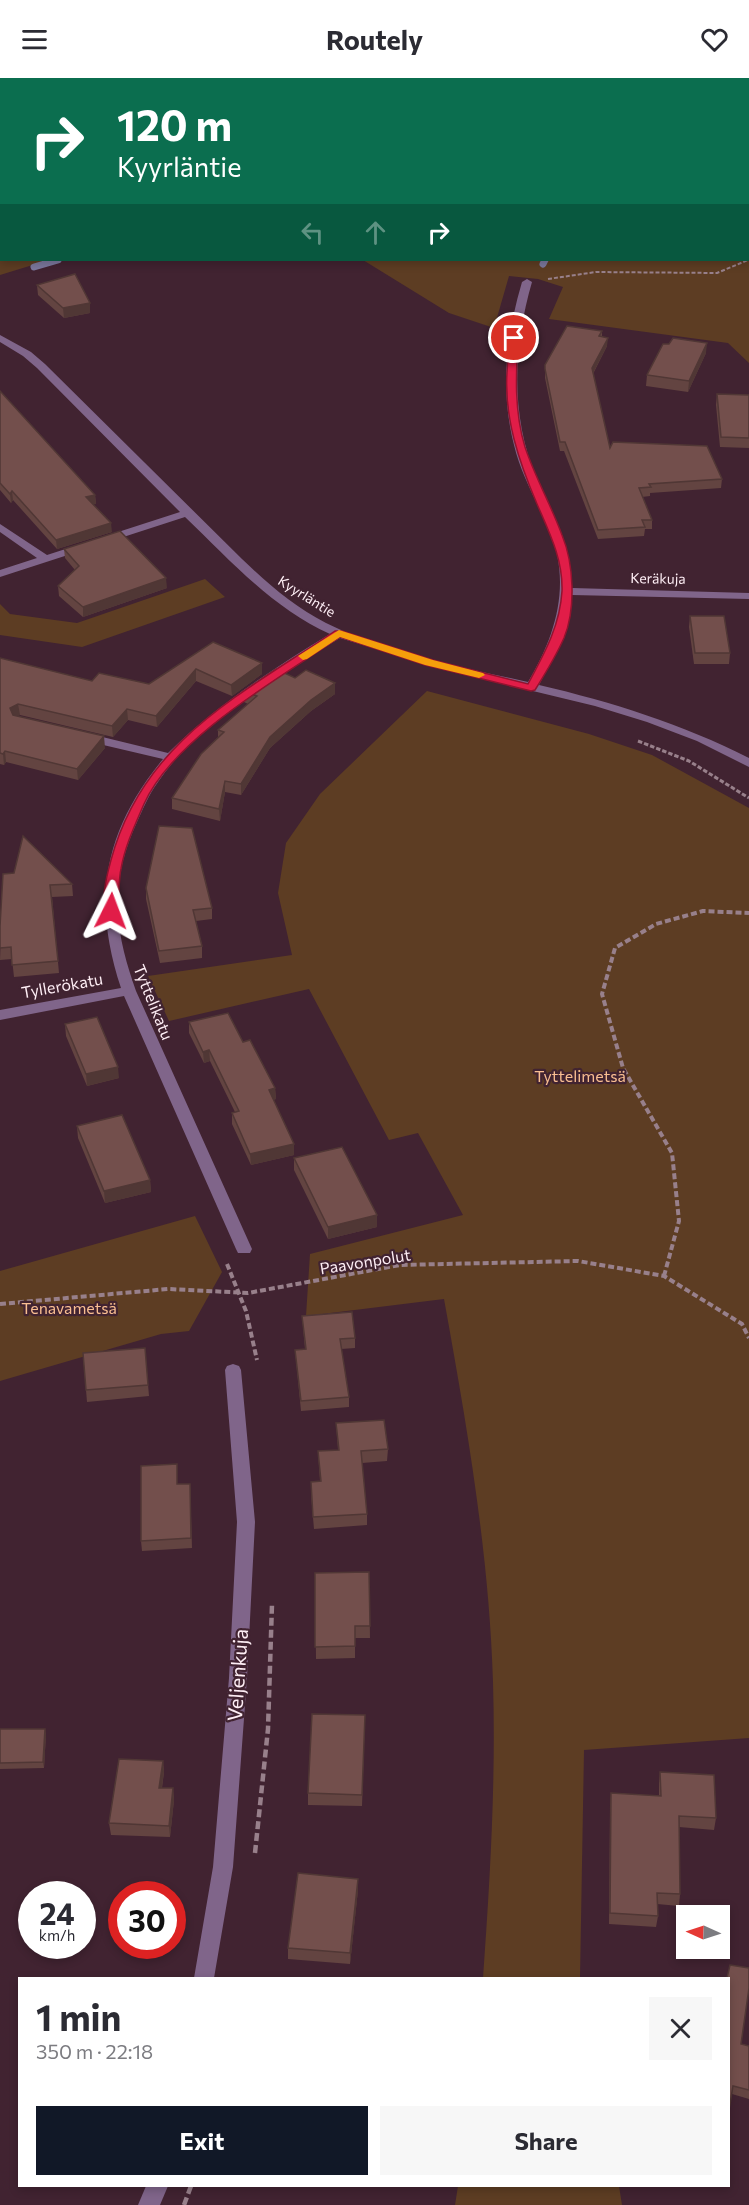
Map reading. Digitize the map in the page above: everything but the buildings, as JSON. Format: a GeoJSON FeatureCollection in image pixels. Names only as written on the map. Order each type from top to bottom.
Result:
{"type":"FeatureCollection","features":[{"type":"Feature","properties":{"kind":"street"},"geometry":{"type":"LineString","coordinates":[[527,282],[515,328],[511,392],[519,445],[542,504],[558,536],[565,567],[567,591],[559,637],[531,688]]}},
{"type":"Feature","properties":{"kind":"street","name":"Kyyrläntie"},"geometry":{"type":"LineString","coordinates":[[0,338],[20,349],[41,366],[258,581],[298,611],[339,633],[429,663],[646,718],[713,744],[749,763]]}},
{"type":"Feature","properties":{"kind":"street"},"geometry":{"type":"LineString","coordinates":[[0,574],[187,513]]}},
{"type":"Feature","properties":{"kind":"street"},"geometry":{"type":"LineString","coordinates":[[0,527],[45,559]]}},
{"type":"Feature","properties":{"kind":"street","name":"Keräkuja"},"geometry":{"type":"LineString","coordinates":[[567,591],[749,596]]}},
{"type":"Feature","properties":{"kind":"street","name":"Tyttelikatu"},"geometry":{"type":"LineString","coordinates":[[244,1249],[129,991],[117,955],[112,925],[111,897],[115,869],[139,801],[171,758],[206,724],[339,633]]}},
{"type":"Feature","properties":{"kind":"street"},"geometry":{"type":"LineString","coordinates":[[74,735],[171,758]]}},
{"type":"Feature","properties":{"kind":"street","name":"Tyllerökatu"},"geometry":{"type":"LineString","coordinates":[[0,1015],[129,991]]}},
{"type":"Feature","properties":{"kind":"street","name":"Veljenkuja"},"geometry":{"type":"LineString","coordinates":[[204,1977],[224,1867],[238,1678],[246,1522],[233,1370]]}},
{"type":"Feature","properties":{"kind":"street"},"geometry":{"type":"LineString","coordinates":[[149,2205],[157,2187]]}},
{"type":"Feature","properties":{"kind":"path"},"geometry":{"type":"LineString","coordinates":[[527,282],[596,272],[717,273],[746,261]]}},
{"type":"Feature","properties":{"kind":"path"},"geometry":{"type":"LineString","coordinates":[[636,740],[689,761],[749,798]]}},
{"type":"Feature","properties":{"kind":"path"},"geometry":{"type":"LineString","coordinates":[[664,1276],[679,1221],[672,1153],[623,1068],[602,994],[615,948],[656,924],[702,911],[749,913]]}},
{"type":"Feature","properties":{"kind":"path","name":"Paavonpolut"},"geometry":{"type":"LineString","coordinates":[[0,1304],[168,1289],[248,1293],[400,1264],[578,1261],[664,1276],[742,1324],[749,1338]]}},
{"type":"Feature","properties":{"kind":"path"},"geometry":{"type":"LineString","coordinates":[[184,2205],[191,2187]]}},
{"type":"Feature","properties":{"kind":"green space"},"geometry":{"type":"Polygon","coordinates":[[[0,261],[46,261],[0,275],[0,261]]]}},
{"type":"Feature","properties":{"kind":"green space"},"geometry":{"type":"Polygon","coordinates":[[[365,261],[749,261],[749,363],[728,343],[549,319],[563,287],[538,279],[509,276],[494,328],[449,313],[365,261]]]}},
{"type":"Feature","properties":{"kind":"green space"},"geometry":{"type":"Polygon","coordinates":[[[205,579],[225,597],[82,647],[0,635],[0,604],[10,614],[77,623],[205,579]]]}},
{"type":"Feature","properties":{"kind":"green space","name":"Tyttelimetsä"},"geometry":{"type":"Polygon","coordinates":[[[427,691],[589,734],[652,755],[749,808],[749,1738],[584,1750],[580,1977],[483,1977],[493,1793],[494,1719],[491,1634],[476,1490],[444,1299],[306,1316],[310,1254],[463,1215],[418,1133],[389,1140],[309,989],[169,1021],[148,976],[292,955],[278,893],[286,843],[320,794],[427,691]]]}},
{"type":"Feature","properties":{"kind":"green space","name":"Tenavametsä"},"geometry":{"type":"Polygon","coordinates":[[[195,1216],[222,1272],[189,1331],[161,1334],[0,1381],[0,1271],[195,1216]]]}},
{"type":"Feature","properties":{"kind":"green space"},"geometry":{"type":"Polygon","coordinates":[[[458,2187],[619,2187],[622,2205],[455,2205],[458,2187]]]}},
{"type":"Feature","properties":{"kind":"waterway"},"geometry":{"type":"LineString","coordinates":[[34,267],[55,261]]}},
{"type":"Feature","properties":{"kind":"slow traffic"},"geometry":{"type":"LineString","coordinates":[[303,656],[339,633],[429,663],[479,675]]}},
{"type":"Feature","properties":{"kind":"route"},"geometry":{"type":"LineString","coordinates":[[111,911],[115,869],[122,844],[139,801],[154,778],[186,742],[206,724],[339,633],[429,663],[531,688],[559,637],[567,591],[565,567],[558,536],[542,504],[519,445],[511,392],[514,338]]}}]}
